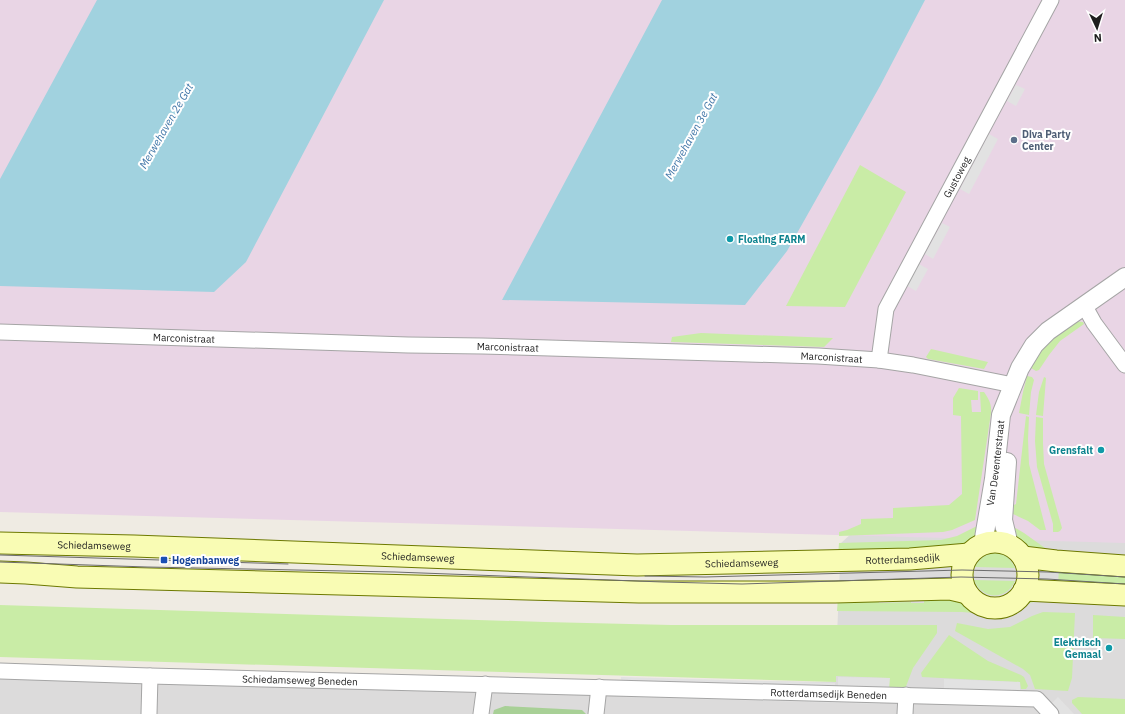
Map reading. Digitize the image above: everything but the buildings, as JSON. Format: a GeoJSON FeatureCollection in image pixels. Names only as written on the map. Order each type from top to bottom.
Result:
{"type":"FeatureCollection","features":[{"type":"Feature","properties":{"kind":"main road"},"geometry":{"type":"LineString","coordinates":[[1016,551],[1026,564],[1028,574],[1024,590],[1019,597],[1012,603],[996,608],[988,607],[973,600],[963,586],[961,577],[964,561],[976,549],[992,542],[1001,542],[1016,551],[1056,561],[1125,566]]}},
{"type":"Feature","properties":{"kind":"main road","name":"Schiedamseweg"},"geometry":{"type":"LineString","coordinates":[[0,543],[134,546],[637,565],[836,561]]}},
{"type":"Feature","properties":{"kind":"main road","name":"Rotterdamsedijk"},"geometry":{"type":"LineString","coordinates":[[836,561],[910,559],[976,549]]}},
{"type":"Feature","properties":{"kind":"main road"},"geometry":{"type":"LineString","coordinates":[[0,572],[77,577],[638,592],[835,592],[950,589],[967,593]]}},
{"type":"Feature","properties":{"kind":"main road"},"geometry":{"type":"LineString","coordinates":[[1024,590],[1125,595]]}},
{"type":"Feature","properties":{"kind":"street","name":"Gustoweg"},"geometry":{"type":"LineString","coordinates":[[879,360],[886,309],[1051,0]]}},
{"type":"Feature","properties":{"kind":"street","name":"Van Deventerstraat"},"geometry":{"type":"LineString","coordinates":[[976,549],[994,479],[1002,415],[1020,368],[1034,345],[1048,331],[1125,277]]}},
{"type":"Feature","properties":{"kind":"street"},"geometry":{"type":"LineString","coordinates":[[1084,305],[1094,323],[1125,365]]}},
{"type":"Feature","properties":{"kind":"street","name":"Marconistraat"},"geometry":{"type":"LineString","coordinates":[[0,332],[818,356],[879,360],[913,365],[1013,385]]}},
{"type":"Feature","properties":{"kind":"street","name":"Van Deventerstraat"},"geometry":{"type":"LineString","coordinates":[[1013,385],[1003,520],[1016,551]]}},
{"type":"Feature","properties":{"kind":"street","name":"Schiedamseweg Beneden"},"geometry":{"type":"LineString","coordinates":[[0,671],[599,687]]}},
{"type":"Feature","properties":{"kind":"street"},"geometry":{"type":"LineString","coordinates":[[149,714],[150,676]]}},
{"type":"Feature","properties":{"kind":"street"},"geometry":{"type":"LineString","coordinates":[[481,714],[485,684]]}},
{"type":"Feature","properties":{"kind":"street"},"geometry":{"type":"LineString","coordinates":[[596,714],[599,687]]}},
{"type":"Feature","properties":{"kind":"street","name":"Rotterdamsedijk Beneden"},"geometry":{"type":"LineString","coordinates":[[599,687],[1037,699],[1051,714]]}},
{"type":"Feature","properties":{"kind":"street"},"geometry":{"type":"LineString","coordinates":[[905,714],[906,696]]}},
{"type":"Feature","properties":{"kind":"shaded area"},"geometry":{"type":"Polygon","coordinates":[[[0,0],[1125,0],[1125,543],[0,512],[0,0]]]}},
{"type":"Feature","properties":{"kind":"shaded area"},"geometry":{"type":"Polygon","coordinates":[[[1016,85],[1025,89],[1016,106],[1007,101],[1016,85]]]}},
{"type":"Feature","properties":{"kind":"shaded area"},"geometry":{"type":"Polygon","coordinates":[[[989,134],[998,139],[969,194],[960,189],[989,134]]]}},
{"type":"Feature","properties":{"kind":"shaded area"},"geometry":{"type":"Polygon","coordinates":[[[942,223],[950,227],[933,259],[925,254],[942,223]]]}},
{"type":"Feature","properties":{"kind":"shaded area"},"geometry":{"type":"Polygon","coordinates":[[[919,264],[928,269],[916,291],[907,286],[919,264]]]}},
{"type":"Feature","properties":{"kind":"shaded area"},"geometry":{"type":"Polygon","coordinates":[[[1035,366],[1125,377],[1125,714],[0,714],[0,669],[553,679],[835,682],[841,543],[1035,366]]]}},
{"type":"Feature","properties":{"kind":"shaded area"},"geometry":{"type":"Polygon","coordinates":[[[621,677],[835,683],[835,688],[621,681],[621,677]]]}},
{"type":"Feature","properties":{"kind":"shaded area"},"geometry":{"type":"Polygon","coordinates":[[[838,677],[890,678],[889,689],[838,687],[838,677]]]}},
{"type":"Feature","properties":{"kind":"shaded area"},"geometry":{"type":"Polygon","coordinates":[[[944,679],[1020,682],[1020,694],[944,690],[944,679]]]}},
{"type":"Feature","properties":{"kind":"shaded area"},"geometry":{"type":"Polygon","coordinates":[[[623,693],[880,700],[880,704],[623,697],[623,693]]]}},
{"type":"Feature","properties":{"kind":"shaded area"},"geometry":{"type":"Polygon","coordinates":[[[1058,697],[1074,714],[1060,714],[1051,704],[1058,697]]]}},
{"type":"Feature","properties":{"kind":"green space"},"geometry":{"type":"Polygon","coordinates":[[[860,165],[906,192],[845,307],[786,306],[860,165]]]}},
{"type":"Feature","properties":{"kind":"green space"},"geometry":{"type":"Polygon","coordinates":[[[1074,321],[1083,322],[1084,324],[1060,341],[1039,370],[1036,371],[1031,368],[1039,354],[1049,342],[1060,331],[1074,321]]]}},
{"type":"Feature","properties":{"kind":"green space"},"geometry":{"type":"Polygon","coordinates":[[[701,333],[833,338],[824,347],[671,342],[672,337],[701,333]]]}},
{"type":"Feature","properties":{"kind":"green space"},"geometry":{"type":"Polygon","coordinates":[[[931,349],[988,362],[984,369],[928,359],[926,357],[931,349]]]}},
{"type":"Feature","properties":{"kind":"green space"},"geometry":{"type":"Polygon","coordinates":[[[1027,376],[1032,377],[1034,380],[1031,392],[1029,415],[1019,413],[1027,376]]]}},
{"type":"Feature","properties":{"kind":"green space"},"geometry":{"type":"Polygon","coordinates":[[[1044,377],[1046,378],[1043,416],[1036,415],[1039,392],[1044,377]]]}},
{"type":"Feature","properties":{"kind":"green space"},"geometry":{"type":"Polygon","coordinates":[[[959,388],[978,391],[978,400],[971,400],[972,412],[981,412],[980,392],[984,392],[991,405],[975,520],[952,530],[943,532],[839,536],[839,532],[861,524],[861,519],[893,518],[893,508],[949,505],[962,494],[961,416],[953,415],[953,398],[959,388]]]}},
{"type":"Feature","properties":{"kind":"green space"},"geometry":{"type":"Polygon","coordinates":[[[1026,416],[1029,417],[1029,464],[1046,530],[1040,530],[1028,521],[1013,514],[1014,505],[1016,504],[1026,416]]]}},
{"type":"Feature","properties":{"kind":"green space"},"geometry":{"type":"Polygon","coordinates":[[[1036,417],[1043,418],[1044,464],[1062,528],[1058,532],[1053,532],[1053,524],[1037,467],[1035,441],[1036,417]]]}},
{"type":"Feature","properties":{"kind":"green space"},"geometry":{"type":"Polygon","coordinates":[[[977,526],[979,528],[975,536],[965,545],[838,556],[839,543],[941,540],[957,536],[977,526]]]}},
{"type":"Feature","properties":{"kind":"green space"},"geometry":{"type":"Polygon","coordinates":[[[1012,526],[1045,548],[1045,555],[1028,549],[1019,543],[1013,533],[1012,526]]]}},
{"type":"Feature","properties":{"kind":"green space"},"geometry":{"type":"Polygon","coordinates":[[[988,554],[1002,554],[1012,562],[1015,568],[975,567],[983,557],[988,554]]]}},
{"type":"Feature","properties":{"kind":"green space"},"geometry":{"type":"Polygon","coordinates":[[[1059,567],[1125,573],[1125,591],[1058,587],[1059,567]]]}},
{"type":"Feature","properties":{"kind":"green space"},"geometry":{"type":"Polygon","coordinates":[[[974,580],[1015,581],[1011,588],[1006,592],[994,596],[978,587],[974,580]]]}},
{"type":"Feature","properties":{"kind":"green space"},"geometry":{"type":"Polygon","coordinates":[[[838,597],[878,600],[879,603],[924,603],[924,599],[929,598],[965,600],[977,609],[989,613],[1004,612],[1029,599],[1043,599],[1030,603],[1008,615],[995,617],[962,612],[837,611],[838,597]]]}},
{"type":"Feature","properties":{"kind":"green space"},"geometry":{"type":"Polygon","coordinates":[[[0,605],[671,625],[937,625],[937,633],[913,668],[905,689],[889,689],[889,678],[836,676],[836,682],[0,657],[0,605]]]}},
{"type":"Feature","properties":{"kind":"green space"},"geometry":{"type":"Polygon","coordinates":[[[1043,612],[1075,613],[1072,678],[1068,691],[1035,689],[1030,675],[1023,669],[955,631],[957,623],[988,629],[1010,627],[1043,612]]]}},
{"type":"Feature","properties":{"kind":"green space"},"geometry":{"type":"Polygon","coordinates":[[[1093,615],[1125,617],[1125,639],[1093,638],[1093,615]]]}},
{"type":"Feature","properties":{"kind":"green space"},"geometry":{"type":"Polygon","coordinates":[[[949,635],[988,661],[1024,677],[1028,686],[1026,689],[1021,689],[1020,682],[922,677],[921,673],[949,635]]]}},
{"type":"Feature","properties":{"kind":"green space"},"geometry":{"type":"Polygon","coordinates":[[[1078,697],[1125,699],[1125,714],[1082,714],[1072,703],[1072,700],[1078,697]]]}},
{"type":"Feature","properties":{"kind":"green space"},"geometry":{"type":"Polygon","coordinates":[[[505,706],[582,710],[586,714],[493,714],[494,710],[505,706]]]}},
{"type":"Feature","properties":{"kind":"water","name":"Merwehaven 2e Gat"},"geometry":{"type":"Polygon","coordinates":[[[97,0],[384,0],[246,262],[214,292],[0,286],[0,179],[97,0]]]}},
{"type":"Feature","properties":{"kind":"water","name":"Merwehaven 3e Gat"},"geometry":{"type":"Polygon","coordinates":[[[662,0],[925,0],[880,86],[787,251],[745,305],[502,300],[662,0]]]}},
{"type":"Feature","properties":{"kind":"tram line"},"geometry":{"type":"LineString","coordinates":[[0,555],[288,564]]}},
{"type":"Feature","properties":{"kind":"tram line"},"geometry":{"type":"LineString","coordinates":[[0,562],[147,567],[395,572],[742,584],[961,577],[1047,579],[1125,584]]}},
{"type":"Feature","properties":{"kind":"tram line"},"geometry":{"type":"LineString","coordinates":[[645,576],[705,577],[962,570],[1048,572],[1125,577]]}},
{"type":"Feature","properties":{"kind":"place","name":"Diva Party Center"},"geometry":{"type":"Point","coordinates":[1014,140]}},
{"type":"Feature","properties":{"kind":"place","name":"Floating FARM"},"geometry":{"type":"Point","coordinates":[730,239]}},
{"type":"Feature","properties":{"kind":"place","name":"Grensfalt"},"geometry":{"type":"Point","coordinates":[1101,450]}},
{"type":"Feature","properties":{"kind":"place","name":"Hogenbanweg"},"geometry":{"type":"Point","coordinates":[164,560]}},
{"type":"Feature","properties":{"kind":"place","name":"Elektrisch Gemaal"},"geometry":{"type":"Point","coordinates":[1109,648]}}]}
